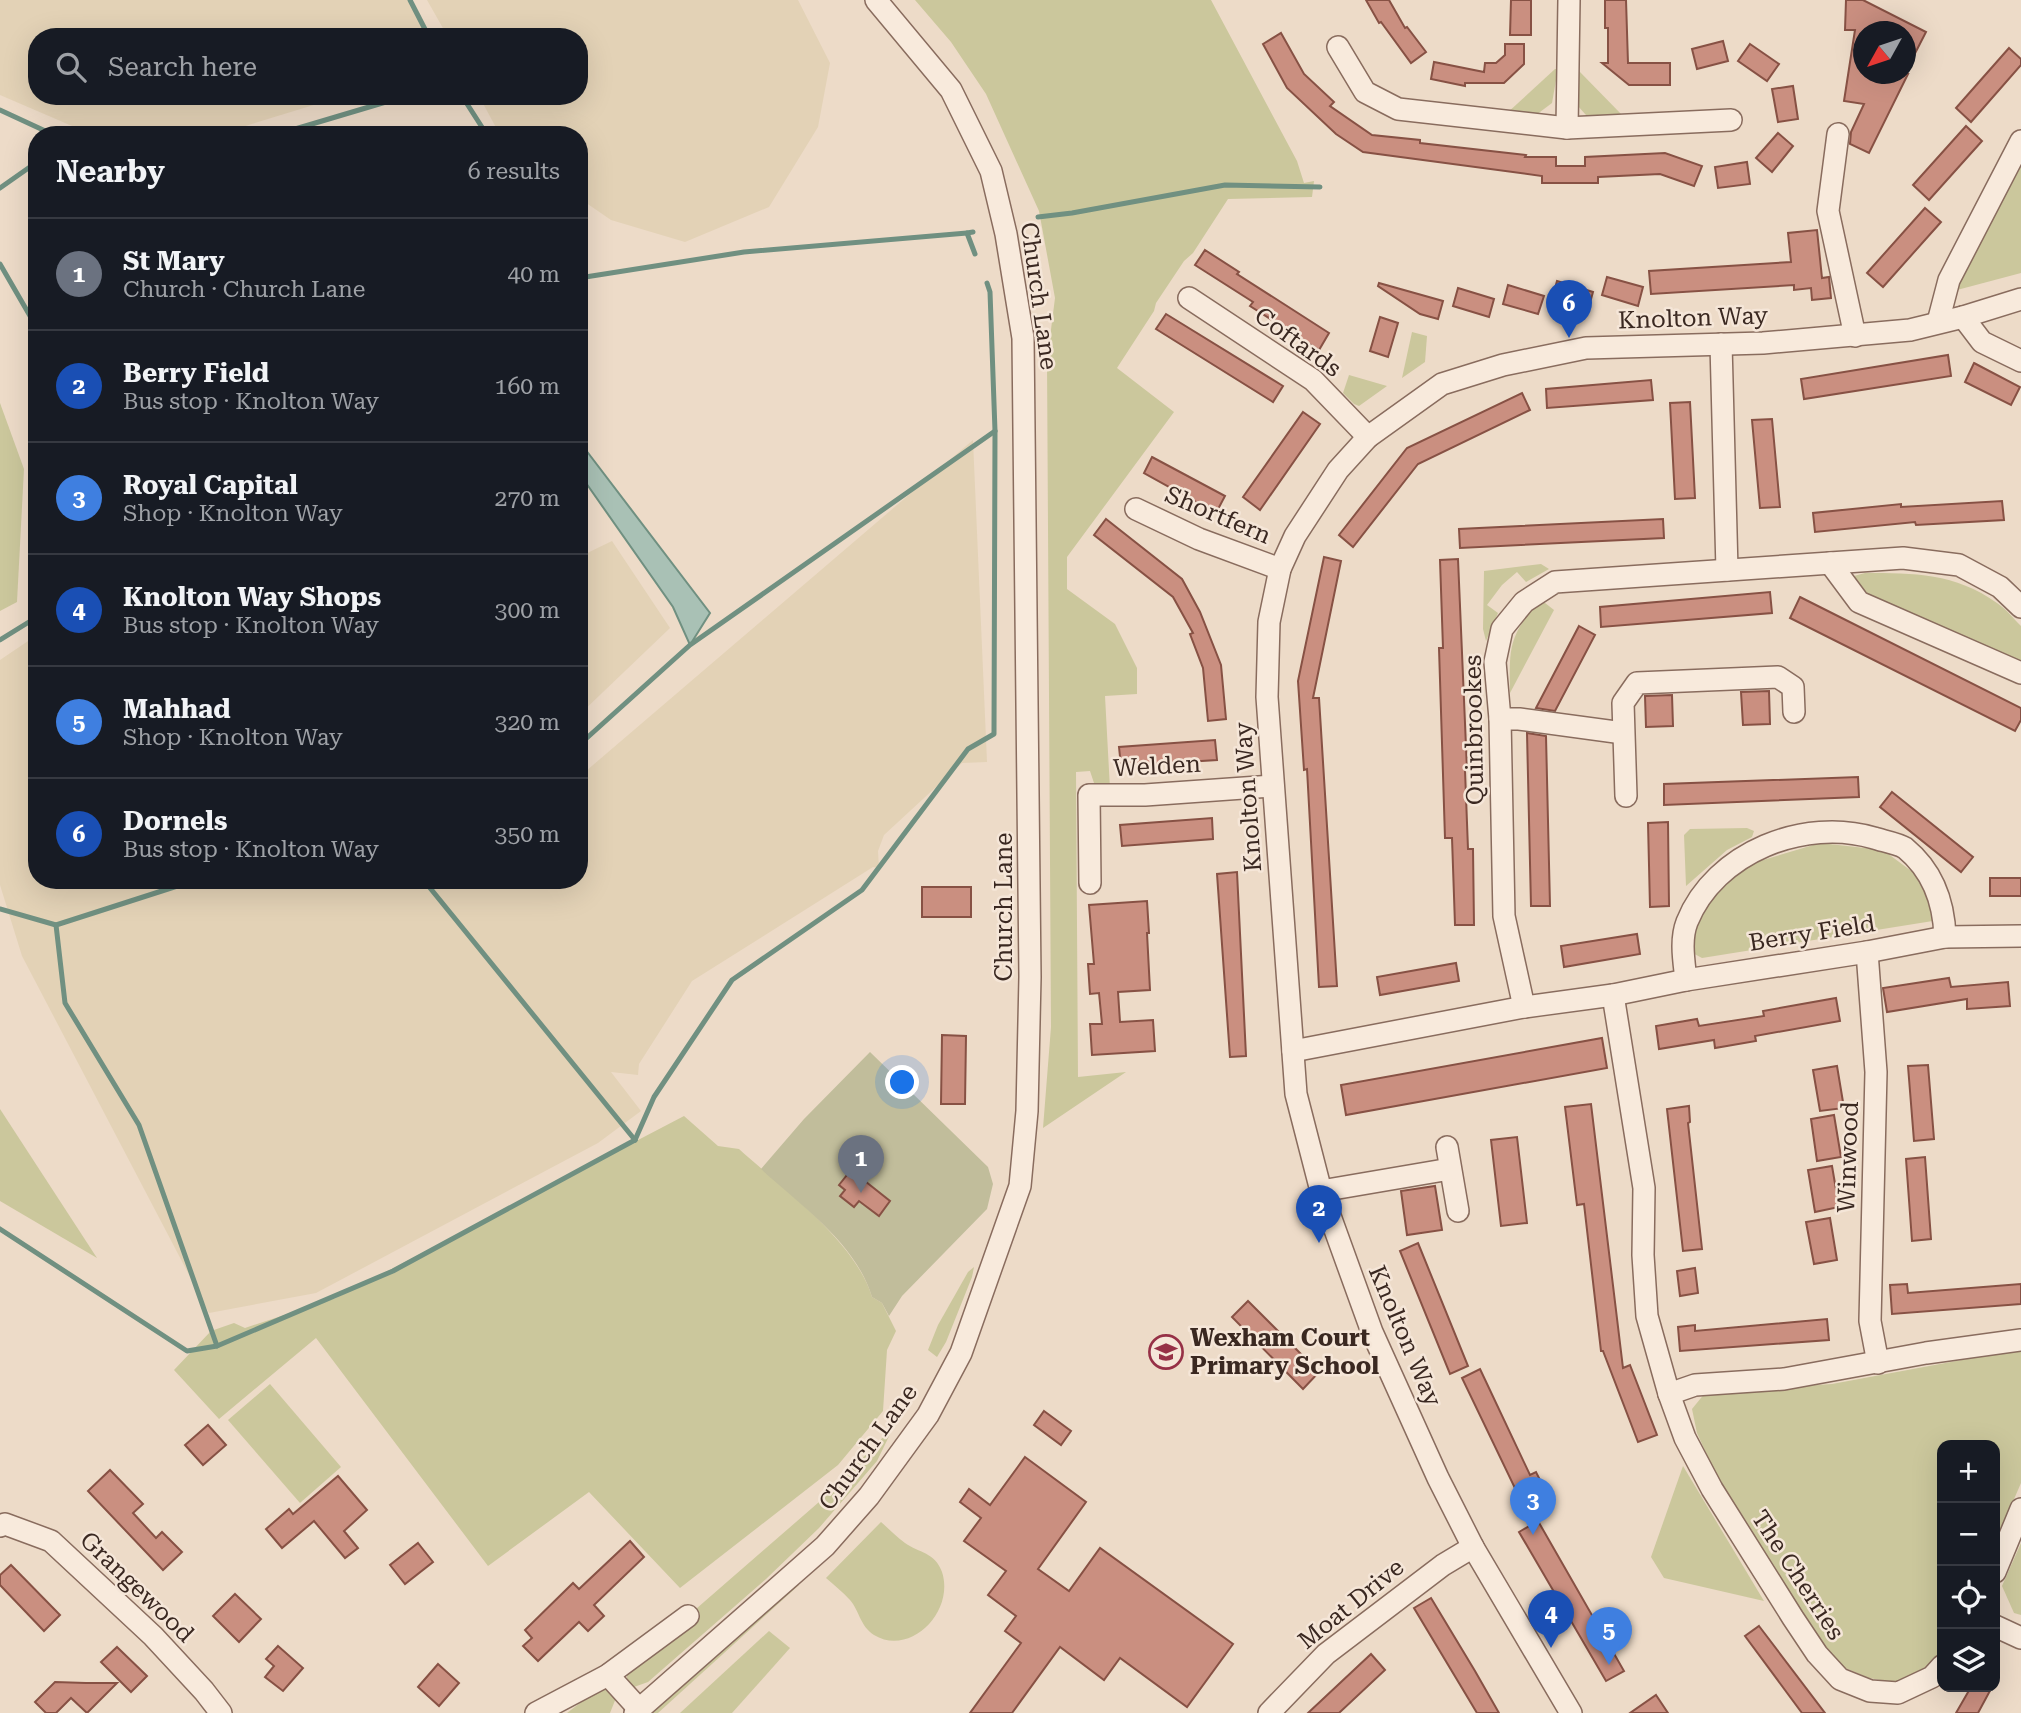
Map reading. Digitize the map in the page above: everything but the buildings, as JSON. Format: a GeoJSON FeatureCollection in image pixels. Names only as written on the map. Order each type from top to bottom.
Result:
{"type":"FeatureCollection","features":[{"type":"Feature","properties":{"kind":"street","name":"Church Lane"},"geometry":{"type":"LineString","coordinates":[[637,1711],[801,1569],[869,1496],[928,1415],[961,1353],[1020,1186],[1027,1111],[1030,976],[1023,338],[1006,233],[991,171],[951,90],[876,0]]}},
{"type":"Feature","properties":{"kind":"street"},"geometry":{"type":"LineString","coordinates":[[1567,128],[1569,0]]}},
{"type":"Feature","properties":{"kind":"street"},"geometry":{"type":"LineString","coordinates":[[1338,47],[1365,92],[1398,110],[1567,128],[1731,120]]}},
{"type":"Feature","properties":{"kind":"street"},"geometry":{"type":"LineString","coordinates":[[1838,134],[1828,211],[1855,336]]}},
{"type":"Feature","properties":{"kind":"street"},"geometry":{"type":"LineString","coordinates":[[1938,322],[1949,280],[2021,141]]}},
{"type":"Feature","properties":{"kind":"street","name":"Coftards"},"geometry":{"type":"LineString","coordinates":[[1189,298],[1313,380],[1368,437]]}},
{"type":"Feature","properties":{"kind":"street","name":"Knolton Way"},"geometry":{"type":"LineString","coordinates":[[1571,1713],[1473,1547],[1438,1478],[1372,1332],[1321,1191],[1296,1094],[1267,697],[1269,622],[1280,569],[1295,536],[1338,470],[1368,437],[1442,384],[1503,365],[1586,348],[1721,344],[1910,330],[2021,299]]}},
{"type":"Feature","properties":{"kind":"street"},"geometry":{"type":"LineString","coordinates":[[1963,317],[1982,342],[2021,361]]}},
{"type":"Feature","properties":{"kind":"street"},"geometry":{"type":"LineString","coordinates":[[1721,344],[1727,570]]}},
{"type":"Feature","properties":{"kind":"street","name":"Shortfern"},"geometry":{"type":"LineString","coordinates":[[1136,509],[1199,539],[1280,569]]}},
{"type":"Feature","properties":{"kind":"street","name":"Quinbrookes"},"geometry":{"type":"LineString","coordinates":[[1524,1007],[1504,916],[1500,719],[1494,662],[1502,629],[1524,602],[1555,582],[1903,558],[1959,565],[2000,587],[2021,607]]}},
{"type":"Feature","properties":{"kind":"street"},"geometry":{"type":"LineString","coordinates":[[1830,563],[1859,602],[2021,673]]}},
{"type":"Feature","properties":{"kind":"street"},"geometry":{"type":"LineString","coordinates":[[1626,796],[1623,703],[1637,683],[1778,677],[1793,687],[1794,712]]}},
{"type":"Feature","properties":{"kind":"street"},"geometry":{"type":"LineString","coordinates":[[1500,719],[1519,719],[1623,733]]}},
{"type":"Feature","properties":{"kind":"street","name":"Welden"},"geometry":{"type":"LineString","coordinates":[[1090,883],[1088,795],[1145,795],[1273,786]]}},
{"type":"Feature","properties":{"kind":"street"},"geometry":{"type":"LineString","coordinates":[[1686,980],[1684,933],[1700,895],[1738,858],[1794,835],[1853,832],[1903,847],[1934,881],[1945,914],[1945,937]]}},
{"type":"Feature","properties":{"kind":"street","name":"Berry Field"},"geometry":{"type":"LineString","coordinates":[[1293,1051],[1524,1007],[1613,995],[1686,980],[1945,937],[2021,936]]}},
{"type":"Feature","properties":{"kind":"street","name":"Winwood"},"geometry":{"type":"LineString","coordinates":[[1867,952],[1876,1072],[1870,1321],[1878,1363]]}},
{"type":"Feature","properties":{"kind":"street","name":"The Cherries"},"geometry":{"type":"LineString","coordinates":[[1613,995],[1644,1188],[1643,1255],[1647,1315],[1669,1394],[1685,1438],[1745,1543],[1817,1654],[1840,1679],[1870,1691],[1898,1693],[1932,1677],[1937,1672]]}},
{"type":"Feature","properties":{"kind":"street"},"geometry":{"type":"LineString","coordinates":[[1447,1147],[1458,1211]]}},
{"type":"Feature","properties":{"kind":"street"},"geometry":{"type":"LineString","coordinates":[[1321,1191],[1450,1168]]}},
{"type":"Feature","properties":{"kind":"street"},"geometry":{"type":"LineString","coordinates":[[1669,1394],[1695,1385],[1784,1379],[1926,1353],[2021,1340]]}},
{"type":"Feature","properties":{"kind":"street"},"geometry":{"type":"LineString","coordinates":[[1997,1566],[2021,1509]]}},
{"type":"Feature","properties":{"kind":"street","name":"Grangewood"},"geometry":{"type":"LineString","coordinates":[[0,1526],[5,1524],[51,1541],[153,1636],[221,1713]]}},
{"type":"Feature","properties":{"kind":"street","name":"Moat Drive"},"geometry":{"type":"LineString","coordinates":[[1269,1713],[1326,1654],[1443,1565],[1473,1547]]}},
{"type":"Feature","properties":{"kind":"street"},"geometry":{"type":"LineString","coordinates":[[536,1713],[608,1675],[688,1616]]}},
{"type":"Feature","properties":{"kind":"street"},"geometry":{"type":"LineString","coordinates":[[2000,1628],[2021,1638]]}},
{"type":"Feature","properties":{"kind":"street"},"geometry":{"type":"LineString","coordinates":[[608,1675],[637,1711]]}},
{"type":"Feature","properties":{"kind":"shaded area"},"geometry":{"type":"Polygon","coordinates":[[[0,0],[410,0],[425,28],[28,28],[28,105],[314,105],[245,126],[72,126],[0,95],[0,0]]]}},
{"type":"Feature","properties":{"kind":"shaded area"},"geometry":{"type":"Polygon","coordinates":[[[427,0],[798,0],[830,63],[818,127],[769,207],[685,242],[611,220],[588,204],[588,126],[495,126],[484,105],[588,105],[588,28],[443,28],[427,0]]]}},
{"type":"Feature","properties":{"kind":"shaded area"},"geometry":{"type":"Polygon","coordinates":[[[915,0],[1211,0],[1297,161],[1304,183],[1314,181],[1312,197],[1228,199],[1156,303],[1154,311],[1117,368],[1174,412],[1067,557],[1067,589],[1115,624],[1137,668],[1137,694],[1105,696],[1110,789],[1094,783],[1090,771],[1076,772],[1078,1077],[1126,1072],[1043,1128],[1051,1027],[1047,361],[1055,298],[1039,211],[986,94],[951,42],[915,0]]]}},
{"type":"Feature","properties":{"kind":"shaded area"},"geometry":{"type":"Polygon","coordinates":[[[1558,69],[1552,103],[1536,115],[1506,114],[1558,69]]]}},
{"type":"Feature","properties":{"kind":"shaded area"},"geometry":{"type":"Polygon","coordinates":[[[1574,71],[1579,71],[1623,116],[1586,115],[1577,105],[1574,71]]]}},
{"type":"Feature","properties":{"kind":"shaded area"},"geometry":{"type":"Polygon","coordinates":[[[2021,160],[2021,273],[1957,290],[2021,160]]]}},
{"type":"Feature","properties":{"kind":"shaded area"},"geometry":{"type":"Polygon","coordinates":[[[1412,332],[1427,336],[1425,362],[1402,378],[1412,332]]]}},
{"type":"Feature","properties":{"kind":"shaded area"},"geometry":{"type":"Polygon","coordinates":[[[1349,375],[1387,386],[1359,406],[1343,393],[1349,375]]]}},
{"type":"Feature","properties":{"kind":"shaded area"},"geometry":{"type":"Polygon","coordinates":[[[0,403],[24,469],[17,602],[0,611],[0,403]]]}},
{"type":"Feature","properties":{"kind":"shaded area"},"geometry":{"type":"Polygon","coordinates":[[[973,440],[987,762],[962,763],[884,835],[878,851],[879,868],[873,867],[692,981],[639,1064],[638,1075],[611,1072],[641,1111],[598,1143],[316,1293],[209,1313],[22,956],[0,885],[0,660],[28,641],[28,889],[588,889],[588,769],[973,440]]]}},
{"type":"Feature","properties":{"kind":"shaded area"},"geometry":{"type":"Polygon","coordinates":[[[588,453],[710,613],[690,645],[673,607],[588,486],[588,453]]]}},
{"type":"Feature","properties":{"kind":"shaded area"},"geometry":{"type":"Polygon","coordinates":[[[612,541],[670,628],[588,706],[588,553],[612,541]]]}},
{"type":"Feature","properties":{"kind":"shaded area"},"geometry":{"type":"Polygon","coordinates":[[[1541,564],[1549,569],[1526,582],[1517,572],[1502,585],[1487,605],[1498,613],[1486,641],[1483,629],[1484,571],[1541,564]]]}},
{"type":"Feature","properties":{"kind":"shaded area"},"geometry":{"type":"Polygon","coordinates":[[[1865,573],[1900,573],[1950,580],[1997,603],[2021,626],[2021,674],[1871,596],[1855,583],[1854,576],[1865,573]]]}},
{"type":"Feature","properties":{"kind":"shaded area"},"geometry":{"type":"Polygon","coordinates":[[[1540,599],[1554,610],[1510,693],[1513,642],[1522,623],[1540,599]]]}},
{"type":"Feature","properties":{"kind":"shaded area"},"geometry":{"type":"Polygon","coordinates":[[[1747,828],[1754,831],[1752,837],[1727,850],[1686,886],[1684,835],[1690,829],[1747,828]]]}},
{"type":"Feature","properties":{"kind":"shaded area"},"geometry":{"type":"Polygon","coordinates":[[[1820,843],[1883,850],[1922,879],[1939,920],[1702,958],[1687,950],[1697,909],[1724,883],[1750,864],[1820,843]]]}},
{"type":"Feature","properties":{"kind":"shaded area"},"geometry":{"type":"Polygon","coordinates":[[[870,1052],[988,1167],[993,1184],[987,1209],[902,1296],[889,1316],[882,1303],[872,1297],[864,1277],[840,1242],[761,1169],[804,1119],[870,1052]]]}},
{"type":"Feature","properties":{"kind":"shaded area"},"geometry":{"type":"Polygon","coordinates":[[[0,1109],[97,1258],[0,1201],[0,1109]]]}},
{"type":"Feature","properties":{"kind":"shaded area"},"geometry":{"type":"Polygon","coordinates":[[[684,1116],[718,1146],[739,1149],[834,1236],[863,1276],[872,1297],[882,1303],[896,1331],[887,1350],[883,1411],[838,1465],[680,1588],[589,1492],[488,1566],[316,1338],[219,1419],[174,1370],[211,1331],[234,1323],[245,1328],[336,1298],[684,1116]]]}},
{"type":"Feature","properties":{"kind":"shaded area"},"geometry":{"type":"Polygon","coordinates":[[[974,1267],[946,1342],[937,1357],[928,1350],[938,1325],[968,1272],[974,1267]]]}},
{"type":"Feature","properties":{"kind":"shaded area"},"geometry":{"type":"Polygon","coordinates":[[[2021,1349],[2021,1483],[2000,1531],[2000,1440],[1937,1440],[1937,1656],[1926,1669],[1897,1683],[1869,1678],[1843,1667],[1824,1647],[1721,1486],[1697,1433],[1692,1409],[1705,1393],[1832,1384],[2021,1349]]]}},
{"type":"Feature","properties":{"kind":"shaded area"},"geometry":{"type":"Polygon","coordinates":[[[270,1384],[341,1467],[300,1503],[228,1420],[270,1384]]]}},
{"type":"Feature","properties":{"kind":"shaded area"},"geometry":{"type":"Polygon","coordinates":[[[894,1426],[877,1461],[819,1528],[766,1579],[648,1682],[634,1687],[627,1679],[627,1669],[819,1502],[894,1426]]]}},
{"type":"Feature","properties":{"kind":"shaded area"},"geometry":{"type":"Polygon","coordinates":[[[1683,1466],[1764,1601],[1664,1578],[1651,1557],[1683,1466]]]}},
{"type":"Feature","properties":{"kind":"shaded area"},"geometry":{"type":"Polygon","coordinates":[[[881,1522],[905,1543],[935,1560],[942,1572],[942,1602],[936,1615],[926,1627],[902,1640],[888,1640],[869,1631],[850,1600],[826,1578],[881,1522]]]}},
{"type":"Feature","properties":{"kind":"shaded area"},"geometry":{"type":"Polygon","coordinates":[[[2021,1543],[2021,1615],[2014,1613],[2002,1586],[2021,1543]]]}},
{"type":"Feature","properties":{"kind":"shaded area"},"geometry":{"type":"Polygon","coordinates":[[[792,1585],[799,1585],[658,1713],[647,1713],[792,1585]]]}},
{"type":"Feature","properties":{"kind":"shaded area"},"geometry":{"type":"Polygon","coordinates":[[[769,1631],[790,1648],[732,1713],[680,1713],[769,1631]]]}},
{"type":"Feature","properties":{"kind":"shaded area"},"geometry":{"type":"Polygon","coordinates":[[[601,1687],[609,1690],[616,1698],[610,1713],[567,1713],[601,1687]]]}},
{"type":"Feature","properties":{"kind":"waterway"},"geometry":{"type":"LineString","coordinates":[[410,0],[424,28]]}},
{"type":"Feature","properties":{"kind":"waterway"},"geometry":{"type":"LineString","coordinates":[[305,126],[376,105]]}},
{"type":"Feature","properties":{"kind":"waterway"},"geometry":{"type":"LineString","coordinates":[[468,105],[481,126]]}},
{"type":"Feature","properties":{"kind":"waterway"},"geometry":{"type":"LineString","coordinates":[[0,110],[35,126]]}},
{"type":"Feature","properties":{"kind":"waterway"},"geometry":{"type":"LineString","coordinates":[[0,188],[28,168]]}},
{"type":"Feature","properties":{"kind":"waterway"},"geometry":{"type":"LineString","coordinates":[[1038,217],[1225,185],[1320,187]]}},
{"type":"Feature","properties":{"kind":"waterway"},"geometry":{"type":"LineString","coordinates":[[973,232],[967,233],[975,254]]}},
{"type":"Feature","properties":{"kind":"waterway"},"geometry":{"type":"LineString","coordinates":[[588,277],[744,252],[967,233]]}},
{"type":"Feature","properties":{"kind":"waterway"},"geometry":{"type":"LineString","coordinates":[[0,264],[28,312]]}},
{"type":"Feature","properties":{"kind":"waterway"},"geometry":{"type":"LineString","coordinates":[[635,1140],[654,1097],[732,980],[862,890],[968,749],[994,734],[995,431],[990,292],[987,283]]}},
{"type":"Feature","properties":{"kind":"waterway"},"geometry":{"type":"LineString","coordinates":[[588,737],[690,645],[995,431]]}},
{"type":"Feature","properties":{"kind":"waterway"},"geometry":{"type":"LineString","coordinates":[[0,640],[28,623]]}},
{"type":"Feature","properties":{"kind":"waterway"},"geometry":{"type":"LineString","coordinates":[[168,889],[56,925],[65,1003],[139,1125],[217,1346]]}},
{"type":"Feature","properties":{"kind":"waterway"},"geometry":{"type":"LineString","coordinates":[[431,889],[635,1140]]}},
{"type":"Feature","properties":{"kind":"waterway"},"geometry":{"type":"LineString","coordinates":[[0,909],[56,925]]}},
{"type":"Feature","properties":{"kind":"waterway"},"geometry":{"type":"LineString","coordinates":[[0,1229],[187,1351],[217,1346],[393,1271],[635,1140]]}},
{"type":"Feature","properties":{"kind":"place","name":"Dornels"},"geometry":{"type":"Point","coordinates":[1569,338]}},
{"type":"Feature","properties":{"kind":"place","name":"St Mary"},"geometry":{"type":"Point","coordinates":[861,1193]}},
{"type":"Feature","properties":{"kind":"place","name":"Berry Field"},"geometry":{"type":"Point","coordinates":[1319,1243]}},
{"type":"Feature","properties":{"kind":"place","name":"Wexham Court Primary School"},"geometry":{"type":"Point","coordinates":[1166,1352]}},
{"type":"Feature","properties":{"kind":"place","name":"Royal Capital"},"geometry":{"type":"Point","coordinates":[1533,1535]}},
{"type":"Feature","properties":{"kind":"place","name":"Knolton Way Shops"},"geometry":{"type":"Point","coordinates":[1551,1648]}},
{"type":"Feature","properties":{"kind":"place","name":"Mahhad"},"geometry":{"type":"Point","coordinates":[1609,1665]}}]}
